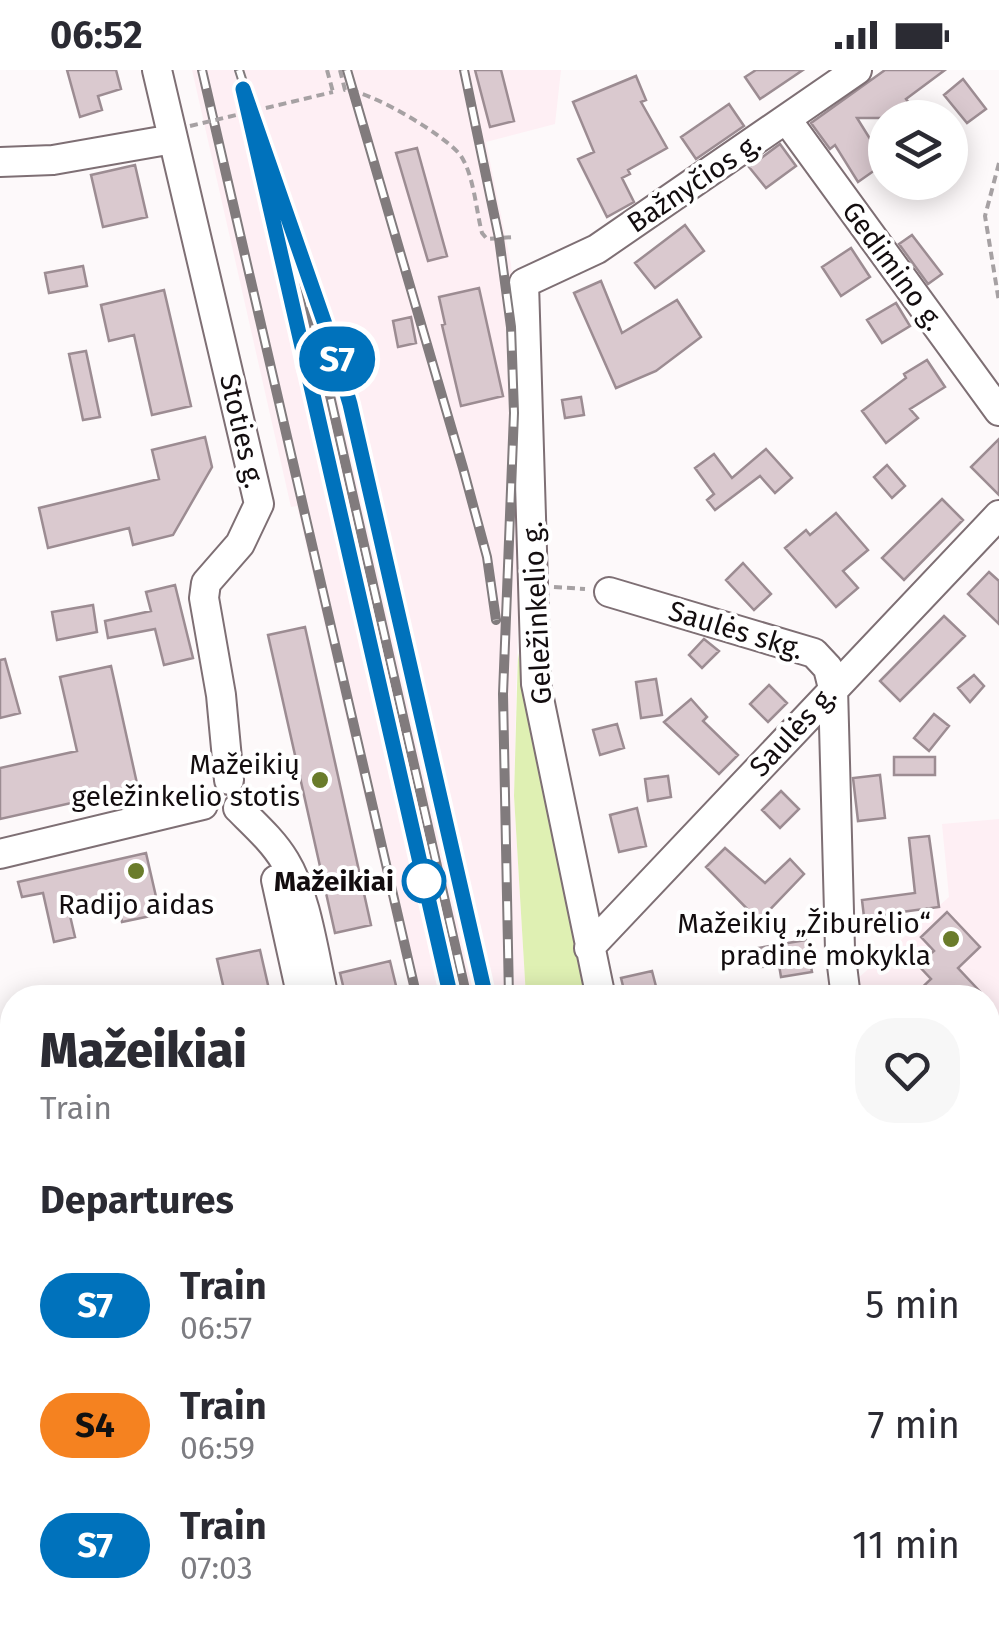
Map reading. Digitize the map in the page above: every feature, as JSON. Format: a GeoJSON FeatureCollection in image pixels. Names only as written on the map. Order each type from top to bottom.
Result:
{"type":"FeatureCollection","features":[{"type":"Feature","properties":{"kind":"street","name":"Stoties g."},"geometry":{"type":"LineString","coordinates":[[157,70],[181,132],[259,504],[240,544],[206,583],[204,598],[221,695],[229,780]]}},
{"type":"Feature","properties":{"kind":"street","name":"Bažnyčios g."},"geometry":{"type":"LineString","coordinates":[[524,283],[597,250],[857,70]]}},
{"type":"Feature","properties":{"kind":"street","name":"Gedimino g."},"geometry":{"type":"LineString","coordinates":[[788,120],[999,411]]}},
{"type":"Feature","properties":{"kind":"street"},"geometry":{"type":"LineString","coordinates":[[0,162],[54,160],[181,132]]}},
{"type":"Feature","properties":{"kind":"street","name":"Geležinkelio g."},"geometry":{"type":"LineString","coordinates":[[524,283],[536,684],[598,985]]}},
{"type":"Feature","properties":{"kind":"street","name":"Saulės g."},"geometry":{"type":"LineString","coordinates":[[589,948],[999,515]]}},
{"type":"Feature","properties":{"kind":"street","name":"Saulės skg."},"geometry":{"type":"LineString","coordinates":[[609,592],[814,652],[828,668],[833,688]]}},
{"type":"Feature","properties":{"kind":"street"},"geometry":{"type":"LineString","coordinates":[[833,688],[840,949],[844,985]]}},
{"type":"Feature","properties":{"kind":"street"},"geometry":{"type":"LineString","coordinates":[[238,808],[223,818],[210,815],[202,805],[202,792],[210,782],[229,780],[238,788],[238,808],[274,844],[296,884],[321,985]]}},
{"type":"Feature","properties":{"kind":"street"},"geometry":{"type":"LineString","coordinates":[[0,854],[202,805]]}},
{"type":"Feature","properties":{"kind":"street"},"geometry":{"type":"LineString","coordinates":[[274,844],[273,864],[299,985]]}},
{"type":"Feature","properties":{"kind":"path"},"geometry":{"type":"LineString","coordinates":[[181,132],[333,92],[328,70]]}},
{"type":"Feature","properties":{"kind":"path"},"geometry":{"type":"LineString","coordinates":[[340,70],[345,90],[364,93],[446,141],[460,154],[482,233],[487,239],[515,237]]}},
{"type":"Feature","properties":{"kind":"path"},"geometry":{"type":"LineString","coordinates":[[999,163],[986,216],[999,302]]}},
{"type":"Feature","properties":{"kind":"shaded area"},"geometry":{"type":"Polygon","coordinates":[[[192,70],[561,70],[555,124],[486,142],[511,264],[518,346],[514,796],[525,985],[408,985],[297,506],[291,507],[192,70]]]}},
{"type":"Feature","properties":{"kind":"shaded area","name":"Mažeikių „Žiburėlio“ pradinė mokykla"},"geometry":{"type":"Polygon","coordinates":[[[999,819],[999,985],[857,985],[856,980],[949,897],[942,824],[999,819]]]}},
{"type":"Feature","properties":{"kind":"green space"},"geometry":{"type":"Polygon","coordinates":[[[518,653],[530,730],[586,985],[525,985],[514,796],[518,653]]]}},
{"type":"Feature","properties":{"kind":"building"},"geometry":{"type":"Polygon","coordinates":[[[67,70],[116,70],[121,89],[98,96],[102,110],[80,117],[67,70]]]}},
{"type":"Feature","properties":{"kind":"building"},"geometry":{"type":"Polygon","coordinates":[[[475,70],[501,70],[514,121],[490,127],[475,70]]]}},
{"type":"Feature","properties":{"kind":"building"},"geometry":{"type":"Polygon","coordinates":[[[756,70],[803,70],[760,99],[745,77],[756,70]]]}},
{"type":"Feature","properties":{"kind":"building"},"geometry":{"type":"Polygon","coordinates":[[[885,70],[945,70],[907,100],[868,100],[868,118],[857,118],[868,136],[868,175],[858,182],[835,145],[830,149],[811,123],[885,70]]]}},
{"type":"Feature","properties":{"kind":"building"},"geometry":{"type":"Polygon","coordinates":[[[636,76],[646,100],[641,102],[667,148],[628,170],[630,174],[622,178],[634,202],[607,217],[578,159],[594,152],[573,102],[636,76]]]}},
{"type":"Feature","properties":{"kind":"building"},"geometry":{"type":"Polygon","coordinates":[[[963,79],[986,109],[968,122],[968,100],[948,100],[944,95],[963,79]]]}},
{"type":"Feature","properties":{"kind":"building"},"geometry":{"type":"Polygon","coordinates":[[[729,104],[744,126],[696,159],[681,137],[729,104]]]}},
{"type":"Feature","properties":{"kind":"building"},"geometry":{"type":"Polygon","coordinates":[[[780,144],[796,166],[766,188],[749,167],[780,144]]]}},
{"type":"Feature","properties":{"kind":"building"},"geometry":{"type":"Polygon","coordinates":[[[417,148],[447,256],[428,261],[396,153],[417,148]]]}},
{"type":"Feature","properties":{"kind":"building"},"geometry":{"type":"Polygon","coordinates":[[[135,165],[147,217],[103,227],[91,175],[135,165]]]}},
{"type":"Feature","properties":{"kind":"building"},"geometry":{"type":"Polygon","coordinates":[[[685,225],[704,251],[655,288],[635,263],[685,225]]]}},
{"type":"Feature","properties":{"kind":"building"},"geometry":{"type":"Polygon","coordinates":[[[912,235],[942,274],[928,284],[899,244],[912,235]]]}},
{"type":"Feature","properties":{"kind":"building"},"geometry":{"type":"Polygon","coordinates":[[[851,248],[870,277],[841,296],[822,267],[851,248]]]}},
{"type":"Feature","properties":{"kind":"building"},"geometry":{"type":"Polygon","coordinates":[[[83,266],[87,286],[49,293],[45,273],[83,266]]]}},
{"type":"Feature","properties":{"kind":"building"},"geometry":{"type":"Polygon","coordinates":[[[601,281],[622,333],[677,300],[701,337],[656,371],[616,388],[574,293],[601,281]]]}},
{"type":"Feature","properties":{"kind":"building"},"geometry":{"type":"Polygon","coordinates":[[[479,288],[503,396],[461,406],[439,297],[479,288]]]}},
{"type":"Feature","properties":{"kind":"building"},"geometry":{"type":"Polygon","coordinates":[[[164,290],[191,406],[152,415],[134,335],[109,341],[101,305],[164,290]]]}},
{"type":"Feature","properties":{"kind":"building"},"geometry":{"type":"Polygon","coordinates":[[[896,303],[910,326],[882,343],[867,320],[896,303]]]}},
{"type":"Feature","properties":{"kind":"building"},"geometry":{"type":"Polygon","coordinates":[[[411,317],[416,343],[398,347],[393,321],[411,317]]]}},
{"type":"Feature","properties":{"kind":"building"},"geometry":{"type":"Polygon","coordinates":[[[86,351],[100,417],[83,420],[69,354],[86,351]]]}},
{"type":"Feature","properties":{"kind":"building"},"geometry":{"type":"Polygon","coordinates":[[[927,360],[945,387],[910,409],[918,418],[886,443],[862,411],[906,378],[904,374],[927,360]]]}},
{"type":"Feature","properties":{"kind":"building"},"geometry":{"type":"Polygon","coordinates":[[[581,397],[584,415],[565,418],[562,400],[581,397]]]}},
{"type":"Feature","properties":{"kind":"building"},"geometry":{"type":"Polygon","coordinates":[[[205,437],[212,467],[173,535],[133,545],[129,528],[48,548],[39,508],[159,479],[152,450],[205,437]]]}},
{"type":"Feature","properties":{"kind":"building"},"geometry":{"type":"Polygon","coordinates":[[[999,439],[999,495],[971,467],[999,439]]]}},
{"type":"Feature","properties":{"kind":"building"},"geometry":{"type":"Polygon","coordinates":[[[766,449],[792,478],[775,493],[760,476],[715,510],[707,500],[714,494],[695,468],[714,454],[732,478],[766,449]]]}},
{"type":"Feature","properties":{"kind":"building"},"geometry":{"type":"Polygon","coordinates":[[[887,465],[905,486],[892,498],[874,477],[887,465]]]}},
{"type":"Feature","properties":{"kind":"building"},"geometry":{"type":"Polygon","coordinates":[[[942,499],[963,520],[904,580],[882,558],[942,499]]]}},
{"type":"Feature","properties":{"kind":"building"},"geometry":{"type":"Polygon","coordinates":[[[836,513],[868,550],[843,571],[858,588],[836,607],[785,548],[806,530],[810,535],[836,513]]]}},
{"type":"Feature","properties":{"kind":"building"},"geometry":{"type":"Polygon","coordinates":[[[743,563],[771,594],[754,610],[726,580],[743,563]]]}},
{"type":"Feature","properties":{"kind":"building"},"geometry":{"type":"Polygon","coordinates":[[[989,572],[999,581],[999,624],[968,594],[989,572]]]}},
{"type":"Feature","properties":{"kind":"building"},"geometry":{"type":"Polygon","coordinates":[[[175,585],[193,658],[164,665],[155,629],[108,638],[105,621],[151,611],[146,592],[175,585]]]}},
{"type":"Feature","properties":{"kind":"building"},"geometry":{"type":"Polygon","coordinates":[[[93,605],[97,632],[57,640],[52,612],[93,605]]]}},
{"type":"Feature","properties":{"kind":"building"},"geometry":{"type":"Polygon","coordinates":[[[944,616],[965,636],[900,701],[880,681],[944,616]]]}},
{"type":"Feature","properties":{"kind":"building","name":"Mažeikių geležinkelio stotis"},"geometry":{"type":"Polygon","coordinates":[[[305,627],[371,925],[335,933],[268,635],[305,627]]]}},
{"type":"Feature","properties":{"kind":"building"},"geometry":{"type":"Polygon","coordinates":[[[704,639],[719,651],[702,668],[689,655],[704,639]]]}},
{"type":"Feature","properties":{"kind":"building"},"geometry":{"type":"Polygon","coordinates":[[[5,659],[20,713],[0,718],[0,660],[5,659]]]}},
{"type":"Feature","properties":{"kind":"building"},"geometry":{"type":"Polygon","coordinates":[[[111,666],[138,788],[0,819],[0,768],[77,751],[60,677],[111,666]]]}},
{"type":"Feature","properties":{"kind":"building"},"geometry":{"type":"Polygon","coordinates":[[[974,675],[984,686],[970,702],[958,688],[974,675]]]}},
{"type":"Feature","properties":{"kind":"building"},"geometry":{"type":"Polygon","coordinates":[[[656,679],[662,715],[641,718],[636,682],[656,679]]]}},
{"type":"Feature","properties":{"kind":"building"},"geometry":{"type":"Polygon","coordinates":[[[769,685],[787,703],[768,722],[750,704],[769,685]]]}},
{"type":"Feature","properties":{"kind":"building"},"geometry":{"type":"Polygon","coordinates":[[[691,699],[707,717],[703,721],[738,755],[719,774],[664,722],[691,699]]]}},
{"type":"Feature","properties":{"kind":"building"},"geometry":{"type":"Polygon","coordinates":[[[934,714],[949,726],[929,751],[914,738],[934,714]]]}},
{"type":"Feature","properties":{"kind":"building"},"geometry":{"type":"Polygon","coordinates":[[[617,724],[624,748],[600,755],[593,730],[617,724]]]}},
{"type":"Feature","properties":{"kind":"building"},"geometry":{"type":"Polygon","coordinates":[[[894,757],[935,757],[935,775],[894,775],[894,757]]]}},
{"type":"Feature","properties":{"kind":"building"},"geometry":{"type":"Polygon","coordinates":[[[880,775],[885,818],[858,821],[853,778],[880,775]]]}},
{"type":"Feature","properties":{"kind":"building"},"geometry":{"type":"Polygon","coordinates":[[[668,776],[671,797],[648,801],[645,779],[668,776]]]}},
{"type":"Feature","properties":{"kind":"building"},"geometry":{"type":"Polygon","coordinates":[[[781,791],[799,809],[780,828],[762,810],[781,791]]]}},
{"type":"Feature","properties":{"kind":"building"},"geometry":{"type":"Polygon","coordinates":[[[637,808],[646,846],[619,852],[610,815],[637,808]]]}},
{"type":"Feature","properties":{"kind":"building"},"geometry":{"type":"Polygon","coordinates":[[[929,836],[939,907],[864,917],[862,900],[915,893],[909,838],[929,836]]]}},
{"type":"Feature","properties":{"kind":"building"},"geometry":{"type":"Polygon","coordinates":[[[725,848],[765,883],[790,859],[804,874],[759,921],[706,867],[725,848]]]}},
{"type":"Feature","properties":{"kind":"building"},"geometry":{"type":"Polygon","coordinates":[[[146,853],[160,914],[122,922],[116,897],[68,907],[75,937],[54,942],[43,893],[22,897],[18,882],[146,853]]]}},
{"type":"Feature","properties":{"kind":"building"},"geometry":{"type":"Polygon","coordinates":[[[947,912],[980,947],[958,968],[974,985],[925,985],[931,979],[918,965],[934,951],[921,937],[947,912]]]}},
{"type":"Feature","properties":{"kind":"building"},"geometry":{"type":"Polygon","coordinates":[[[806,940],[812,972],[781,977],[779,965],[761,967],[758,948],[806,940]]]}},
{"type":"Feature","properties":{"kind":"building"},"geometry":{"type":"Polygon","coordinates":[[[260,950],[268,985],[223,985],[217,959],[260,950]]]}},
{"type":"Feature","properties":{"kind":"building"},"geometry":{"type":"Polygon","coordinates":[[[390,961],[396,985],[343,985],[340,973],[390,961]]]}},
{"type":"Feature","properties":{"kind":"building"},"geometry":{"type":"Polygon","coordinates":[[[652,971],[656,985],[623,985],[621,978],[652,971]]]}},
{"type":"Feature","properties":{"kind":"railway"},"geometry":{"type":"LineString","coordinates":[[202,70],[414,985]]}},
{"type":"Feature","properties":{"kind":"railway"},"geometry":{"type":"LineString","coordinates":[[239,70],[296,246],[464,985]]}},
{"type":"Feature","properties":{"kind":"railway"},"geometry":{"type":"LineString","coordinates":[[347,70],[463,468],[487,557],[496,620]]}},
{"type":"Feature","properties":{"kind":"railway"},"geometry":{"type":"LineString","coordinates":[[464,70],[499,238],[511,327],[514,413],[503,694],[509,985]]}},
{"type":"Feature","properties":{"kind":"railway"},"geometry":{"type":"LineString","coordinates":[[270,208],[448,985]]}},
{"type":"Feature","properties":{"kind":"railway"},"geometry":{"type":"LineString","coordinates":[[329,336],[349,404],[483,985]]}},
{"type":"Feature","properties":{"kind":"train","name":"S7"},"geometry":{"type":"LineString","coordinates":[[448,985],[243,89],[350,404],[483,985]]}},
{"type":"Feature","properties":{"kind":"place","name":"Mažeikių geležinkelio stotis"},"geometry":{"type":"Point","coordinates":[320,780]}},
{"type":"Feature","properties":{"kind":"place","name":"Radijo aidas"},"geometry":{"type":"Point","coordinates":[136,871]}},
{"type":"Feature","properties":{"kind":"place","name":"Mažeikiai"},"geometry":{"type":"Point","coordinates":[424,881]}},
{"type":"Feature","properties":{"kind":"place","name":"Mažeikių „Žiburėlio“ pradinė mokykla"},"geometry":{"type":"Point","coordinates":[951,939]}}]}
